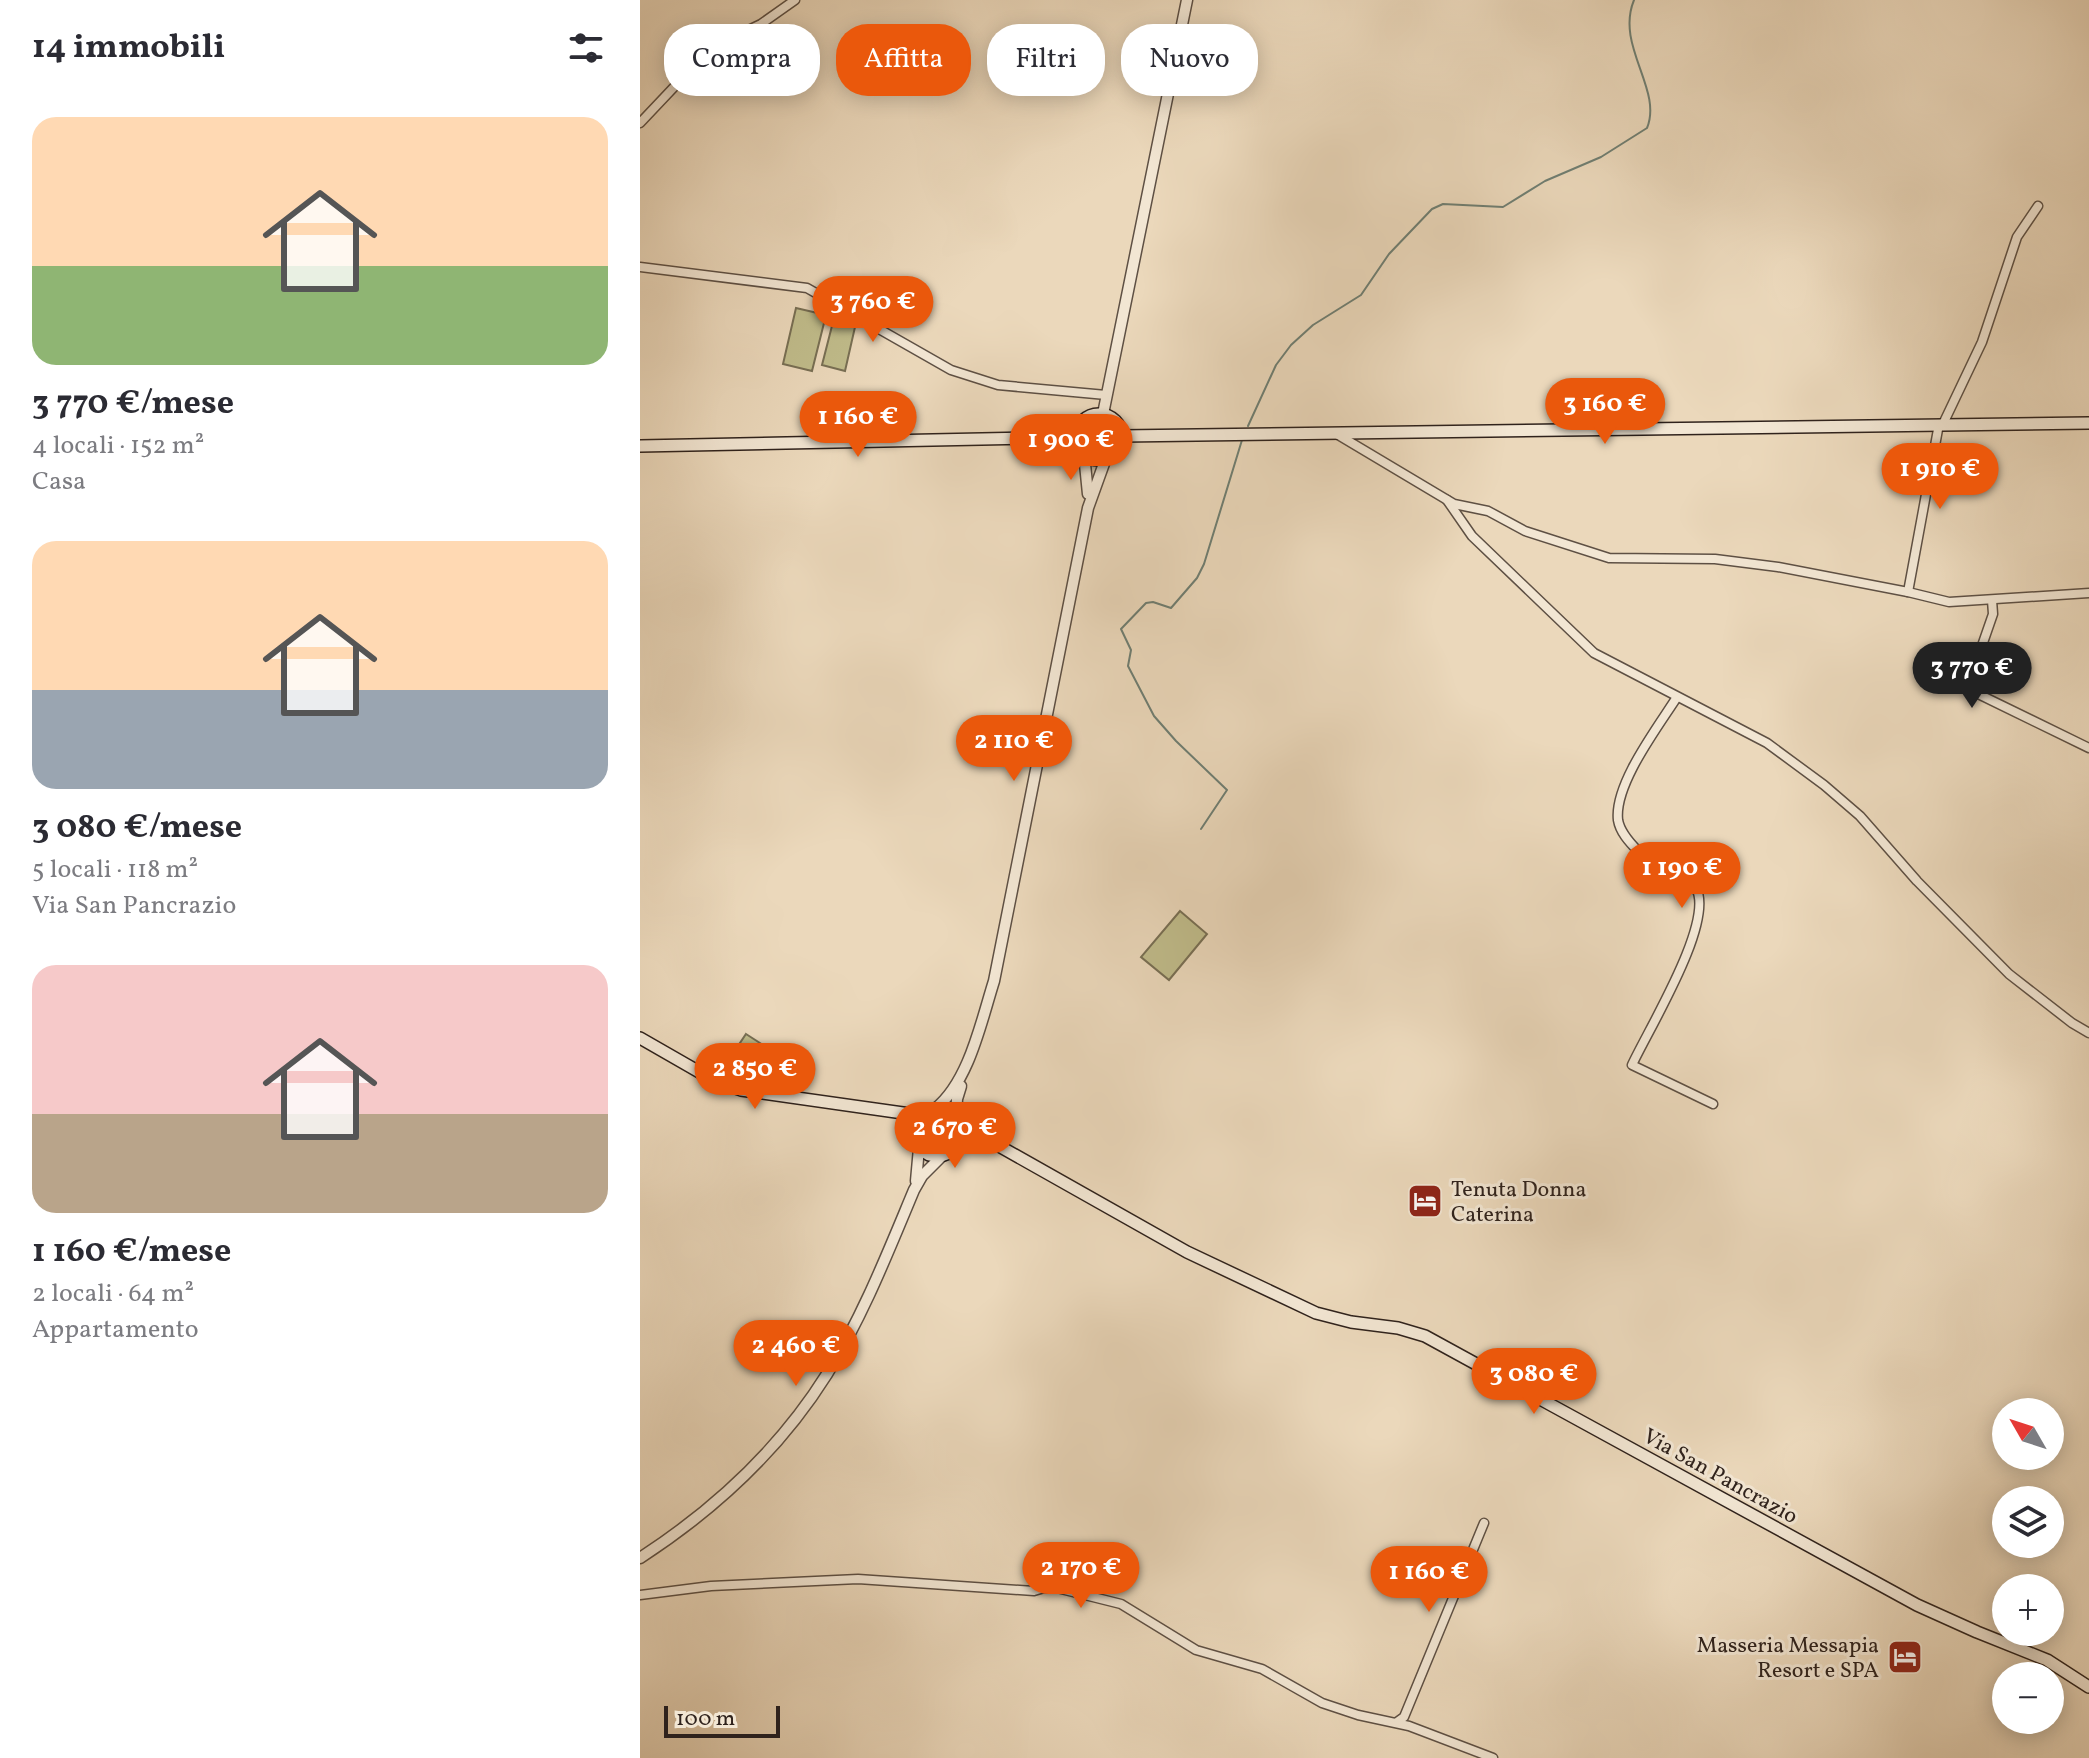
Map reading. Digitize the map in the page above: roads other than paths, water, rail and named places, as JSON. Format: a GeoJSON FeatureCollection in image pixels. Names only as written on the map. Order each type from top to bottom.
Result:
{"type":"FeatureCollection","features":[{"type":"Feature","properties":{"kind":"main road"},"geometry":{"type":"LineString","coordinates":[[1103,414],[1114,420],[1122,436],[1118,450],[1106,458],[1092,458],[1081,451],[1076,437],[1084,419],[1103,414]]}},
{"type":"Feature","properties":{"kind":"main road"},"geometry":{"type":"LineString","coordinates":[[1122,436],[2089,423]]}},
{"type":"Feature","properties":{"kind":"main road"},"geometry":{"type":"LineString","coordinates":[[640,446],[1076,437]]}},
{"type":"Feature","properties":{"kind":"main road"},"geometry":{"type":"LineString","coordinates":[[640,1038],[715,1081],[741,1090],[910,1114],[943,1109],[958,1120],[960,1141],[953,1151],[941,1157],[929,1155],[916,1143],[894,1112]]}},
{"type":"Feature","properties":{"kind":"main road"},"geometry":{"type":"LineString","coordinates":[[916,1143],[917,1121],[931,1110]]}},
{"type":"Feature","properties":{"kind":"main road","name":"Via San Pancrazio"},"geometry":{"type":"LineString","coordinates":[[958,1120],[1187,1252],[1316,1313],[1425,1336],[1917,1605],[2047,1660],[2089,1687]]}},
{"type":"Feature","properties":{"kind":"main road"},"geometry":{"type":"LineString","coordinates":[[960,1141],[976,1138],[989,1140]]}},
{"type":"Feature","properties":{"kind":"street"},"geometry":{"type":"LineString","coordinates":[[640,123],[711,48],[761,24],[795,0]]}},
{"type":"Feature","properties":{"kind":"street"},"geometry":{"type":"LineString","coordinates":[[1103,414],[1187,0]]}},
{"type":"Feature","properties":{"kind":"street"},"geometry":{"type":"LineString","coordinates":[[1908,592],[1941,424],[1982,342],[2017,237],[2038,206]]}},
{"type":"Feature","properties":{"kind":"street"},"geometry":{"type":"LineString","coordinates":[[640,267],[807,288],[951,370],[998,385],[1106,395]]}},
{"type":"Feature","properties":{"kind":"street"},"geometry":{"type":"LineString","coordinates":[[1334,433],[1454,504],[1488,511],[1525,531],[1609,558],[1715,559],[1778,567],[1949,602],[2089,593]]}},
{"type":"Feature","properties":{"kind":"street"},"geometry":{"type":"LineString","coordinates":[[1081,451],[1087,475],[1088,508]]}},
{"type":"Feature","properties":{"kind":"street"},"geometry":{"type":"LineString","coordinates":[[931,1110],[950,1095],[965,1065],[994,981],[1088,508],[1106,458]]}},
{"type":"Feature","properties":{"kind":"street"},"geometry":{"type":"LineString","coordinates":[[1447,500],[1472,536],[1594,653],[1767,743],[1824,785],[1860,816],[1917,881],[2009,974],[2089,1033]]}},
{"type":"Feature","properties":{"kind":"street"},"geometry":{"type":"LineString","coordinates":[[1992,600],[1993,614],[1968,686],[1970,690],[2089,748]]}},
{"type":"Feature","properties":{"kind":"street"},"geometry":{"type":"LineString","coordinates":[[1677,697],[1631,773],[1621,796],[1618,820],[1621,831],[1638,851],[1696,888],[1700,895],[1699,905],[1686,961],[1632,1065],[1713,1104]]}},
{"type":"Feature","properties":{"kind":"street"},"geometry":{"type":"LineString","coordinates":[[958,1120],[957,1099],[965,1078],[965,1065]]}},
{"type":"Feature","properties":{"kind":"street"},"geometry":{"type":"LineString","coordinates":[[914,1190],[919,1162],[916,1143]]}},
{"type":"Feature","properties":{"kind":"street"},"geometry":{"type":"LineString","coordinates":[[640,1558],[684,1527],[750,1472],[789,1427],[826,1375],[855,1324],[914,1190],[927,1170],[941,1157]]}},
{"type":"Feature","properties":{"kind":"street"},"geometry":{"type":"LineString","coordinates":[[1397,1722],[1404,1717],[1484,1523]]}},
{"type":"Feature","properties":{"kind":"street"},"geometry":{"type":"LineString","coordinates":[[640,1595],[711,1586],[858,1579],[1034,1591],[1057,1588],[1121,1604],[1196,1650],[1262,1669],[1310,1697],[1338,1709],[1381,1721],[1397,1722],[1493,1758]]}},
{"type":"Feature","properties":{"kind":"waterway"},"geometry":{"type":"LineString","coordinates":[[1248,426],[1276,365],[1291,345],[1313,325],[1361,295],[1389,254],[1432,209],[1443,204],[1503,207],[1545,181],[1601,157],[1647,128],[1649,98],[1630,34],[1634,0]]}},
{"type":"Feature","properties":{"kind":"waterway"},"geometry":{"type":"LineString","coordinates":[[1201,829],[1227,790],[1154,716],[1128,666],[1131,650],[1121,629],[1146,603],[1171,608],[1197,578],[1242,440]]}},
{"type":"Feature","properties":{"kind":"place","name":"Tenuta Donna Caterina"},"geometry":{"type":"Point","coordinates":[1425,1201]}},
{"type":"Feature","properties":{"kind":"place","name":"Masseria Messapia Resort e SPA"},"geometry":{"type":"Point","coordinates":[1905,1657]}}]}
